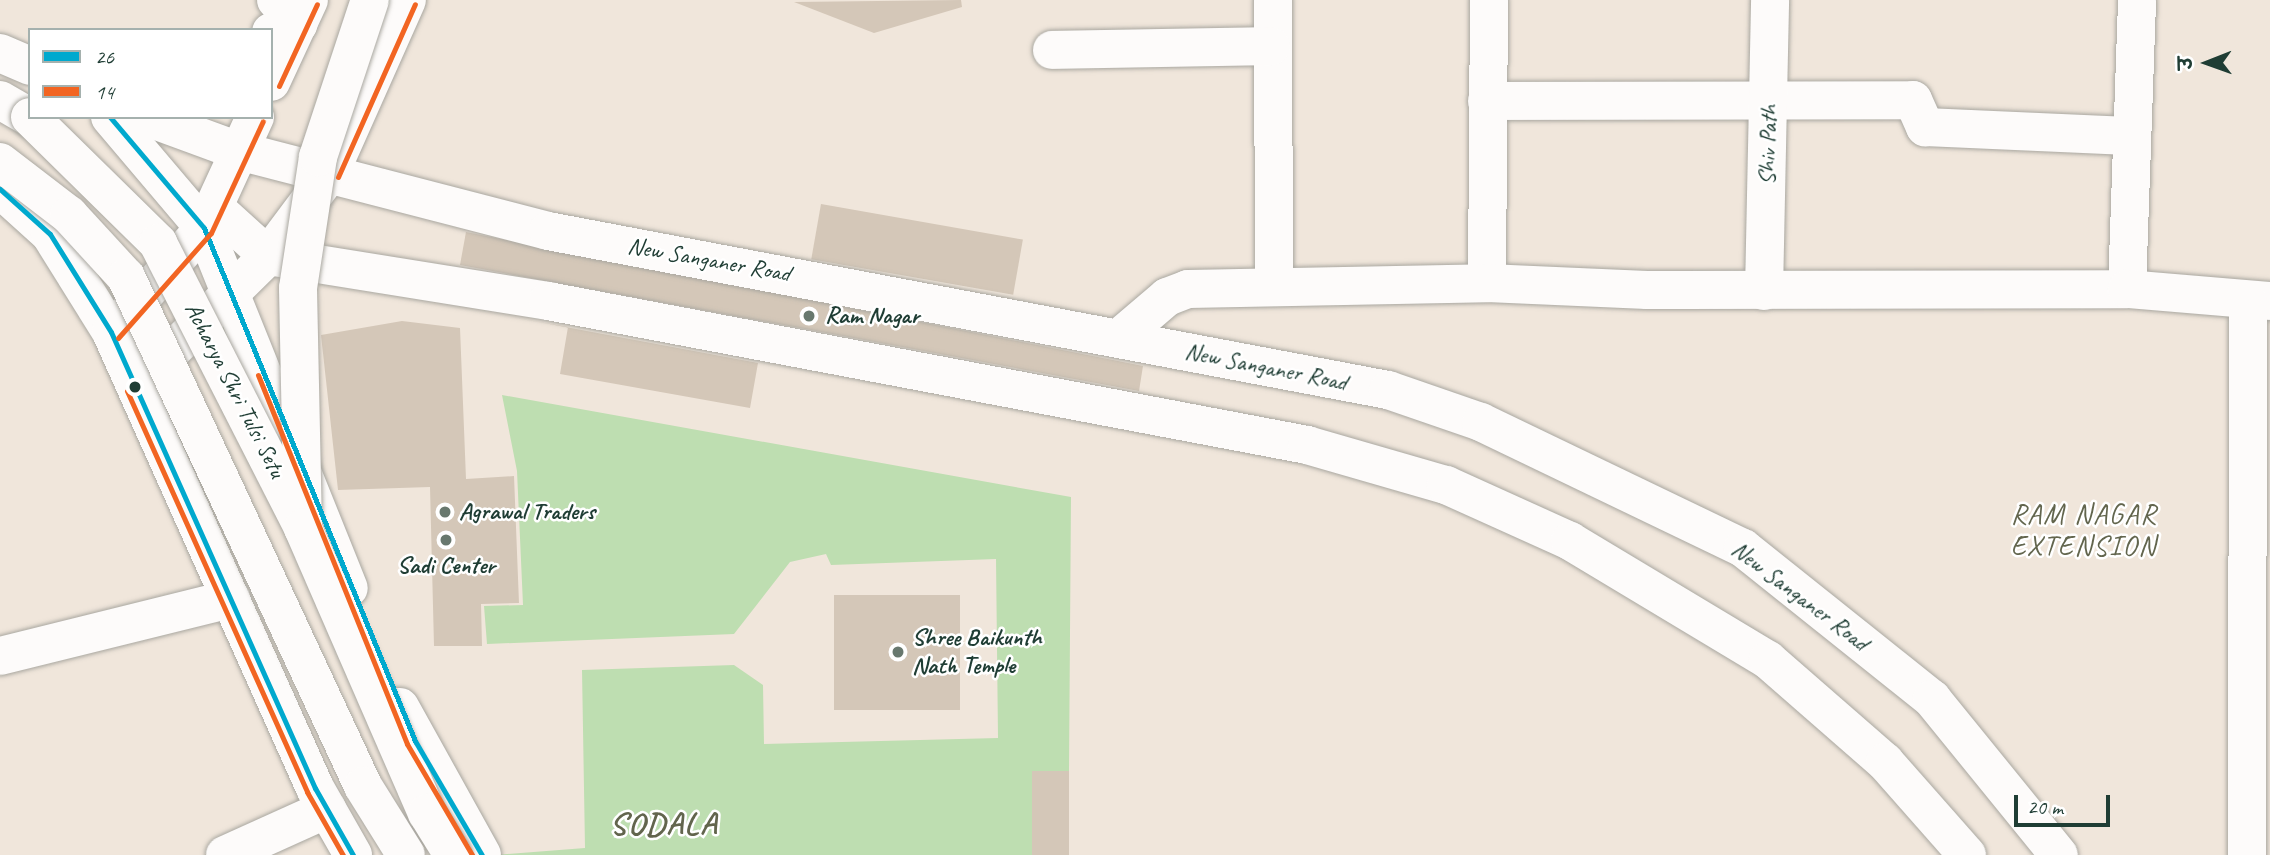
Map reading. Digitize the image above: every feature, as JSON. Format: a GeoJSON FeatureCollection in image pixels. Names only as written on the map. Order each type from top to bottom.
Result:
{"type":"FeatureCollection","features":[{"type":"Feature","properties":{"kind":"main road"},"geometry":{"type":"LineString","coordinates":[[303,528],[299,288],[318,156],[370,0]]}},
{"type":"Feature","properties":{"kind":"main road"},"geometry":{"type":"LineString","coordinates":[[135,387],[268,256],[330,173],[407,0]]}},
{"type":"Feature","properties":{"kind":"main road"},"geometry":{"type":"LineString","coordinates":[[1273,0],[1271,46],[1274,287]]}},
{"type":"Feature","properties":{"kind":"main road"},"geometry":{"type":"LineString","coordinates":[[1487,283],[1489,0]]}},
{"type":"Feature","properties":{"kind":"main road","name":"Shiv Path"},"geometry":{"type":"LineString","coordinates":[[1764,291],[1770,0]]}},
{"type":"Feature","properties":{"kind":"main road"},"geometry":{"type":"LineString","coordinates":[[2127,289],[2129,136],[2137,0]]}},
{"type":"Feature","properties":{"kind":"main road"},"geometry":{"type":"LineString","coordinates":[[273,74],[289,14]]}},
{"type":"Feature","properties":{"kind":"main road"},"geometry":{"type":"LineString","coordinates":[[1052,50],[1271,46]]}},
{"type":"Feature","properties":{"kind":"main road"},"geometry":{"type":"LineString","coordinates":[[1487,101],[1770,98],[1913,100],[1925,127],[2129,136]]}},
{"type":"Feature","properties":{"kind":"main road","name":"Acharya Shri Tulsi Setu"},"geometry":{"type":"LineString","coordinates":[[0,100],[28,116]]}},
{"type":"Feature","properties":{"kind":"main road","name":"Acharya Shri Tulsi Setu"},"geometry":{"type":"LineString","coordinates":[[33,119],[42,124],[158,243],[303,528],[426,813],[453,855]]}},
{"type":"Feature","properties":{"kind":"main road"},"geometry":{"type":"LineString","coordinates":[[112,119],[209,218],[268,256],[548,301],[1307,444],[1446,485],[1570,541],[1768,660],[1885,762],[1967,855]]}},
{"type":"Feature","properties":{"kind":"main road","name":"New Sanganer Road"},"geometry":{"type":"LineString","coordinates":[[158,119],[247,134],[330,173],[548,231],[1388,390],[1481,422],[1743,548],[1932,699],[2059,855]]}},
{"type":"Feature","properties":{"kind":"main road"},"geometry":{"type":"LineString","coordinates":[[111,332],[209,218],[247,134]]}},
{"type":"Feature","properties":{"kind":"main road","name":"Acharya Shri Tulsi Setu"},"geometry":{"type":"LineString","coordinates":[[0,162],[69,215],[126,276],[363,786],[406,855]]}},
{"type":"Feature","properties":{"kind":"main road"},"geometry":{"type":"LineString","coordinates":[[0,189],[50,234],[111,332],[327,809],[353,855]]}},
{"type":"Feature","properties":{"kind":"main road"},"geometry":{"type":"LineString","coordinates":[[209,218],[232,290],[415,741],[482,855]]}},
{"type":"Feature","properties":{"kind":"main road"},"geometry":{"type":"LineString","coordinates":[[1119,338],[1178,290],[1487,283],[1764,291],[2127,289],[2259,301],[2258,752],[2247,855]]}},
{"type":"Feature","properties":{"kind":"main road"},"geometry":{"type":"LineString","coordinates":[[0,656],[231,599]]}},
{"type":"Feature","properties":{"kind":"main road"},"geometry":{"type":"LineString","coordinates":[[225,855],[327,809]]}},
{"type":"Feature","properties":{"kind":"green space"},"geometry":{"type":"Polygon","coordinates":[[[502,395],[1071,497],[1069,771],[1032,772],[1032,855],[495,855],[585,848],[582,670],[734,665],[763,685],[764,744],[998,738],[996,559],[831,565],[826,554],[790,562],[734,634],[487,644],[484,606],[523,605],[517,471],[502,395]]]}},
{"type":"Feature","properties":{"kind":"building"},"geometry":{"type":"Polygon","coordinates":[[[961,0],[962,7],[874,33],[794,2],[961,0]]]}},
{"type":"Feature","properties":{"kind":"building"},"geometry":{"type":"Polygon","coordinates":[[[821,204],[1023,240],[1013,295],[811,259],[821,204]]]}},
{"type":"Feature","properties":{"kind":"building"},"geometry":{"type":"Polygon","coordinates":[[[466,232],[1143,366],[1139,391],[460,265],[466,232]]]}},
{"type":"Feature","properties":{"kind":"building"},"geometry":{"type":"Polygon","coordinates":[[[402,321],[460,328],[466,479],[514,476],[519,603],[481,604],[482,646],[434,646],[430,487],[338,490],[321,335],[402,321]]]}},
{"type":"Feature","properties":{"kind":"building"},"geometry":{"type":"Polygon","coordinates":[[[568,327],[758,363],[750,408],[560,374],[568,327]]]}},
{"type":"Feature","properties":{"kind":"building","name":"Shree Baikunth Nath Temple"},"geometry":{"type":"Polygon","coordinates":[[[834,595],[960,595],[960,710],[834,710],[834,595]]]}},
{"type":"Feature","properties":{"kind":"building"},"geometry":{"type":"Polygon","coordinates":[[[1032,771],[1069,771],[1069,855],[1032,855],[1032,771]]]}},
{"type":"Feature","properties":{"kind":"transit line","name":"14"},"geometry":{"type":"LineString","coordinates":[[279,86],[317,4]]}},
{"type":"Feature","properties":{"kind":"transit line","name":"14"},"geometry":{"type":"LineString","coordinates":[[338,177],[415,4]]}},
{"type":"Feature","properties":{"kind":"transit line","name":"26"},"geometry":{"type":"LineString","coordinates":[[112,119],[204,228],[415,741],[482,855]]}},
{"type":"Feature","properties":{"kind":"transit line","name":"14"},"geometry":{"type":"LineString","coordinates":[[118,338],[211,233],[263,121]]}},
{"type":"Feature","properties":{"kind":"transit line","name":"26"},"geometry":{"type":"LineString","coordinates":[[0,189],[50,234],[111,332],[315,788],[353,855]]}},
{"type":"Feature","properties":{"kind":"transit line","name":"14"},"geometry":{"type":"LineString","coordinates":[[258,375],[407,744],[472,855]]}},
{"type":"Feature","properties":{"kind":"transit line","name":"14"},"geometry":{"type":"LineString","coordinates":[[127,391],[307,792],[343,855]]}},
{"type":"Feature","properties":{"kind":"place","name":"Ram Nagar"},"geometry":{"type":"Point","coordinates":[809,316]}},
{"type":"Feature","properties":{"kind":"place","name":"Agrawal Traders"},"geometry":{"type":"Point","coordinates":[445,512]}},
{"type":"Feature","properties":{"kind":"place","name":"Sadi Center"},"geometry":{"type":"Point","coordinates":[446,540]}},
{"type":"Feature","properties":{"kind":"place","name":"Shree Baikunth Nath Temple"},"geometry":{"type":"Point","coordinates":[898,652]}},
{"type":"Feature","properties":{"kind":"district","name":"RAM NAGAR EXTENSION"},"geometry":{"type":"Point","coordinates":[2084,530]}},
{"type":"Feature","properties":{"kind":"district","name":"SODALA"},"geometry":{"type":"Point","coordinates":[664,824]}}]}
